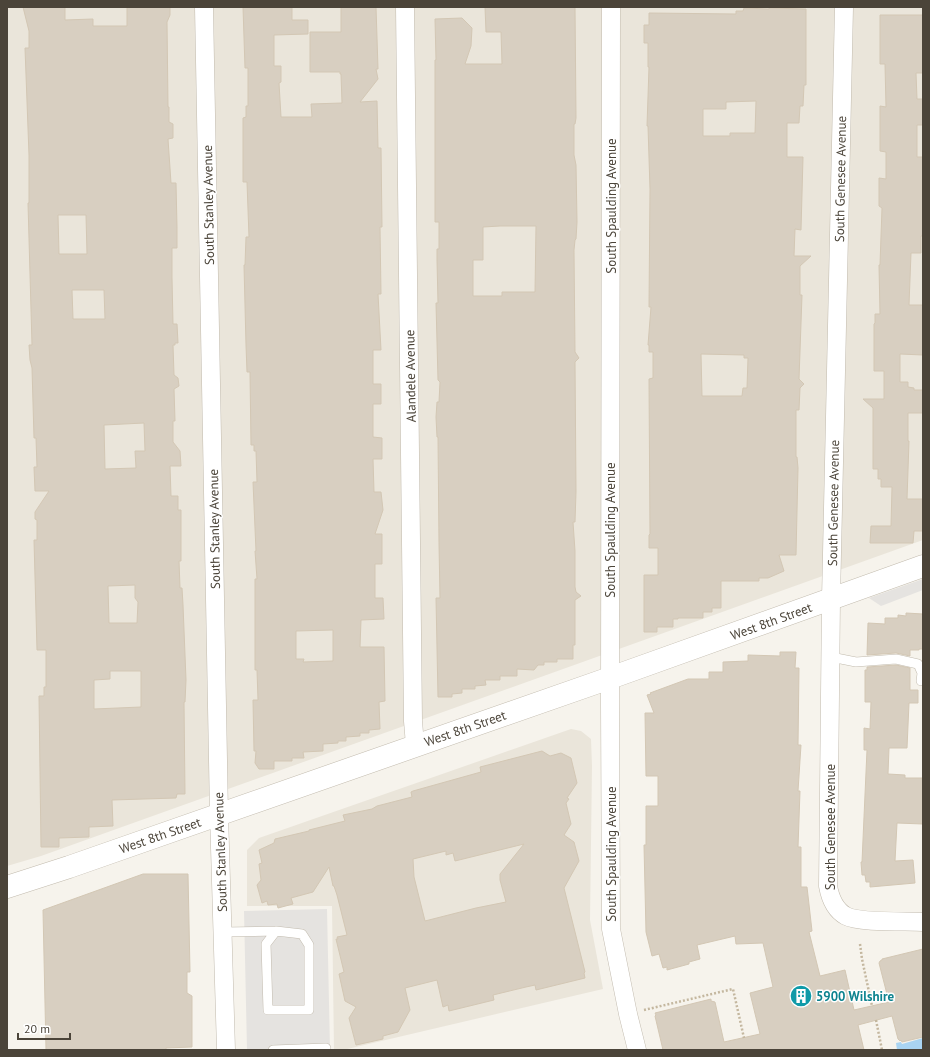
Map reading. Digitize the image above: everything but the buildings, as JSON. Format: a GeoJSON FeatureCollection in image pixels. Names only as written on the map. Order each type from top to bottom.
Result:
{"type":"FeatureCollection","features":[{"type":"Feature","properties":{"kind":"street","name":"South Stanley Avenue"},"geometry":{"type":"LineString","coordinates":[[204,7],[219,814],[226,1050]]}},
{"type":"Feature","properties":{"kind":"street","name":"Alandele Avenue"},"geometry":{"type":"LineString","coordinates":[[405,7],[413,721],[415,745]]}},
{"type":"Feature","properties":{"kind":"street","name":"South Spaulding Avenue"},"geometry":{"type":"LineString","coordinates":[[611,7],[611,929],[628,1014],[637,1050]]}},
{"type":"Feature","properties":{"kind":"street","name":"South Genesee Avenue"},"geometry":{"type":"LineString","coordinates":[[844,7],[831,599],[828,878],[830,898],[836,907],[846,916],[861,920],[923,922]]}},
{"type":"Feature","properties":{"kind":"street","name":"West 8th Street"},"geometry":{"type":"LineString","coordinates":[[7,887],[69,867],[610,678],[923,566]]}},
{"type":"Feature","properties":{"kind":"lane"},"geometry":{"type":"LineString","coordinates":[[830,657],[856,662],[896,659],[918,664],[922,673],[921,681]]}},
{"type":"Feature","properties":{"kind":"lane"},"geometry":{"type":"LineString","coordinates":[[223,932],[276,932],[302,934],[309,944],[309,1010],[268,1010],[266,944],[276,932]]}},
{"type":"Feature","properties":{"kind":"lane"},"geometry":{"type":"LineString","coordinates":[[273,1050],[326,1048]]}},
{"type":"Feature","properties":{"kind":"path"},"geometry":{"type":"LineString","coordinates":[[860,944],[872,1006]]}},
{"type":"Feature","properties":{"kind":"path"},"geometry":{"type":"LineString","coordinates":[[654,1008],[733,989],[744,1038]]}},
{"type":"Feature","properties":{"kind":"path"},"geometry":{"type":"LineString","coordinates":[[876,1020],[882,1050]]}},
{"type":"Feature","properties":{"kind":"shaded area"},"geometry":{"type":"Polygon","coordinates":[[[7,7],[923,7],[923,540],[41,856],[7,866],[7,7]]]}},
{"type":"Feature","properties":{"kind":"shaded area"},"geometry":{"type":"Polygon","coordinates":[[[923,579],[923,590],[881,606],[869,598],[923,579]]]}},
{"type":"Feature","properties":{"kind":"shaded area"},"geometry":{"type":"Polygon","coordinates":[[[571,729],[581,731],[591,739],[590,920],[603,989],[343,1050],[334,1050],[332,906],[247,906],[247,850],[259,838],[571,729]]]}},
{"type":"Feature","properties":{"kind":"shaded area"},"geometry":{"type":"Polygon","coordinates":[[[327,909],[330,1050],[247,1050],[244,911],[327,909]]]}},
{"type":"Feature","properties":{"kind":"water"},"geometry":{"type":"Polygon","coordinates":[[[923,1038],[923,1050],[897,1050],[896,1043],[901,1042],[902,1044],[923,1038]]]}},
{"type":"Feature","properties":{"kind":"place","name":"5900 Wilshire"},"geometry":{"type":"Point","coordinates":[801,996]}}]}
